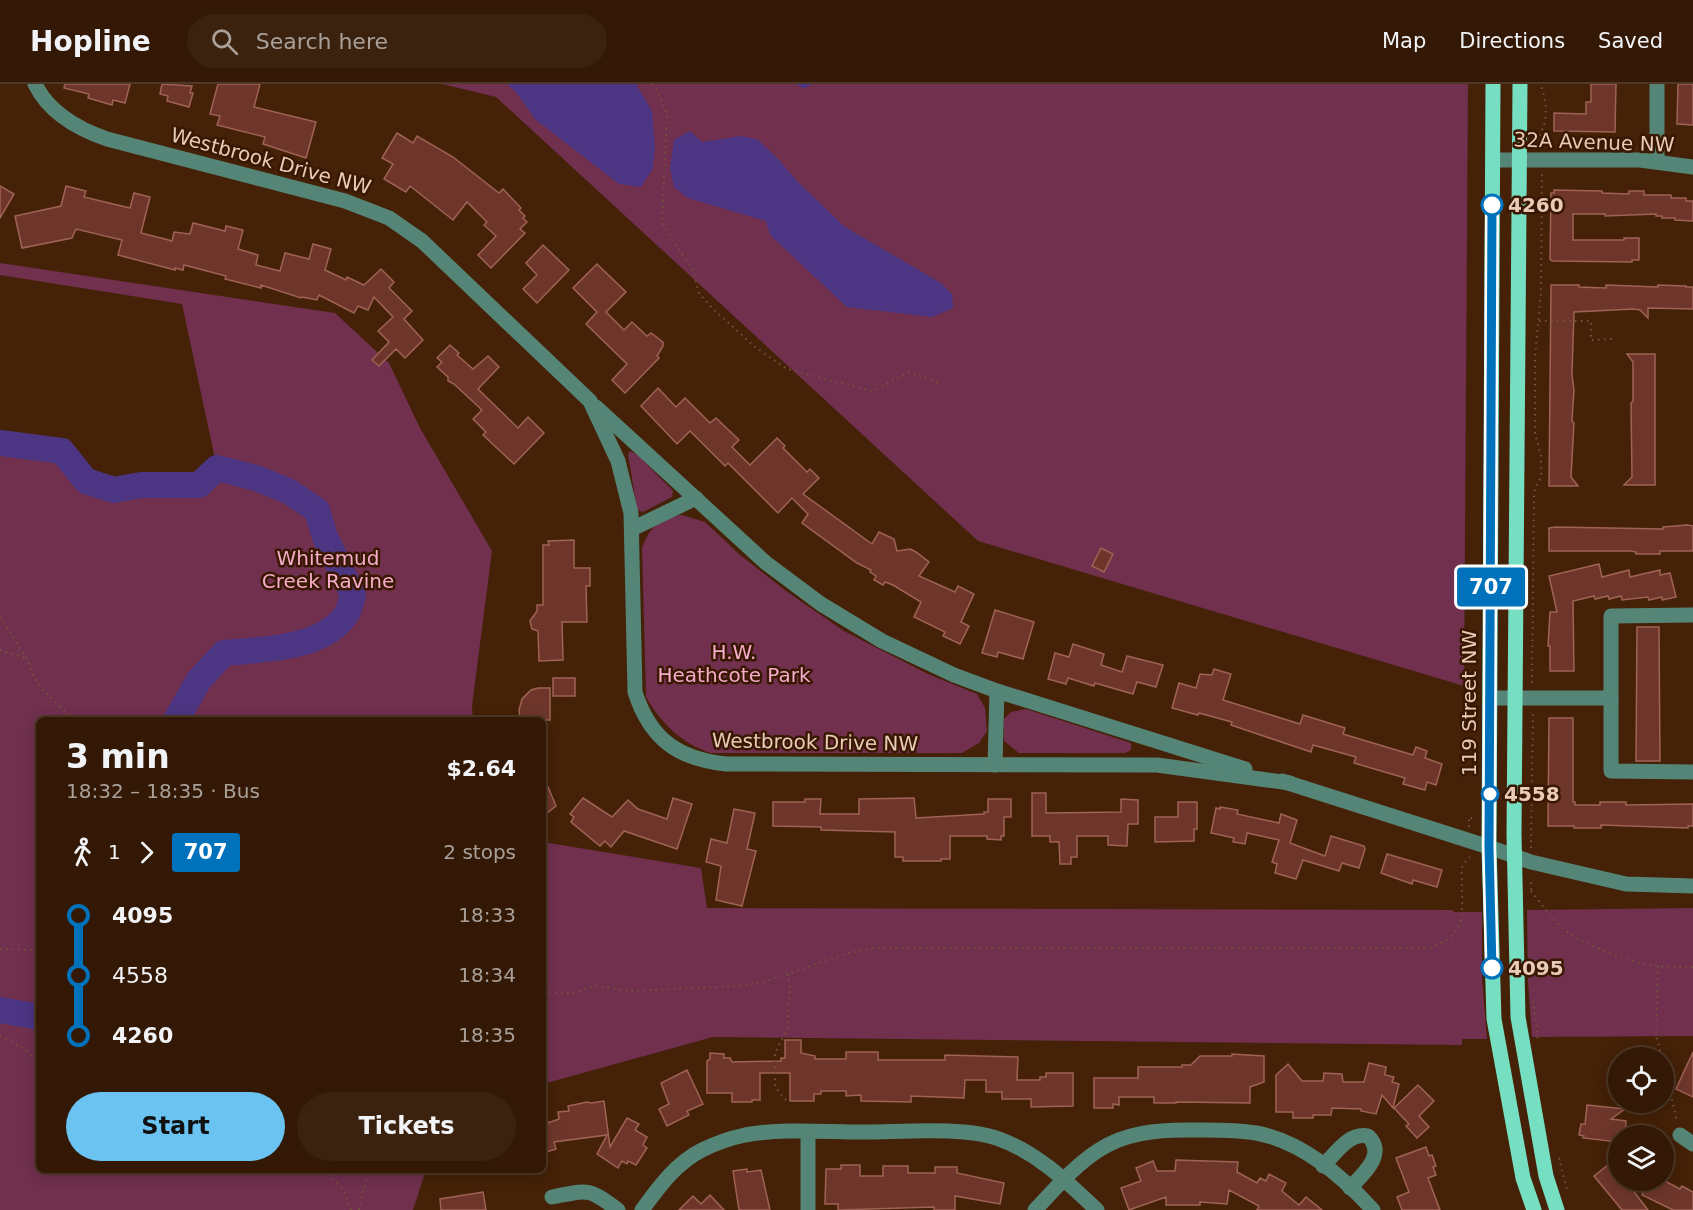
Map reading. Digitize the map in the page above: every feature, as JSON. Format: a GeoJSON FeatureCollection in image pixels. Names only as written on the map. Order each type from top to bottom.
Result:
{"type":"FeatureCollection","features":[{"type":"Feature","properties":{"kind":"main road","name":"119 Street NW"},"geometry":{"type":"LineString","coordinates":[[1493,84],[1489,847],[1494,1019],[1523,1178],[1534,1210]]}},
{"type":"Feature","properties":{"kind":"main road"},"geometry":{"type":"LineString","coordinates":[[1520,84],[1515,698],[1518,1017],[1546,1176],[1557,1210]]}},
{"type":"Feature","properties":{"kind":"street","name":"Westbrook Drive NW"},"geometry":{"type":"LineString","coordinates":[[35,84],[58,114],[87,132],[107,140],[345,201],[388,218],[422,241],[590,401],[766,563],[828,609],[882,641],[954,675],[997,691],[1531,862],[1626,884],[1693,886]]}},
{"type":"Feature","properties":{"kind":"street"},"geometry":{"type":"LineString","coordinates":[[1657,84],[1657,161]]}},
{"type":"Feature","properties":{"kind":"street","name":"32A Avenue NW"},"geometry":{"type":"LineString","coordinates":[[1492,160],[1657,161],[1693,167]]}},
{"type":"Feature","properties":{"kind":"street","name":"Westbrook Drive NW"},"geometry":{"type":"LineString","coordinates":[[590,401],[618,460],[631,513],[635,692],[645,718],[662,738],[682,753],[694,759],[726,764],[1157,765],[1290,783]]}},
{"type":"Feature","properties":{"kind":"street"},"geometry":{"type":"LineString","coordinates":[[632,530],[696,498]]}},
{"type":"Feature","properties":{"kind":"street"},"geometry":{"type":"LineString","coordinates":[[1693,615],[1611,616],[1611,771],[1693,772]]}},
{"type":"Feature","properties":{"kind":"street"},"geometry":{"type":"LineString","coordinates":[[995,765],[997,691]]}},
{"type":"Feature","properties":{"kind":"street"},"geometry":{"type":"LineString","coordinates":[[1490,698],[1611,698]]}},
{"type":"Feature","properties":{"kind":"street"},"geometry":{"type":"LineString","coordinates":[[1035,1210],[1088,1158],[1108,1144],[1161,1130],[1225,1130],[1257,1133],[1289,1144],[1323,1166],[1373,1210]]}},
{"type":"Feature","properties":{"kind":"street"},"geometry":{"type":"LineString","coordinates":[[808,1132],[808,1210]]}},
{"type":"Feature","properties":{"kind":"street"},"geometry":{"type":"LineString","coordinates":[[642,1210],[667,1177],[701,1151],[744,1135],[808,1132],[959,1132],[996,1138],[1028,1152],[1065,1179],[1097,1210]]}},
{"type":"Feature","properties":{"kind":"street"},"geometry":{"type":"LineString","coordinates":[[1680,1135],[1693,1144]]}},
{"type":"Feature","properties":{"kind":"street"},"geometry":{"type":"LineString","coordinates":[[1323,1166],[1350,1139],[1356,1136],[1368,1136],[1376,1149],[1375,1156],[1350,1188]]}},
{"type":"Feature","properties":{"kind":"street"},"geometry":{"type":"LineString","coordinates":[[552,1197],[591,1192],[618,1210]]}},
{"type":"Feature","properties":{"kind":"path"},"geometry":{"type":"LineString","coordinates":[[652,84],[658,91],[667,115],[662,222],[692,268],[699,293],[712,308],[755,346],[787,369],[873,391],[910,372],[939,383]]}},
{"type":"Feature","properties":{"kind":"path"},"geometry":{"type":"LineString","coordinates":[[1536,143],[1544,126],[1545,117],[1546,101],[1540,84]]}},
{"type":"Feature","properties":{"kind":"path"},"geometry":{"type":"LineString","coordinates":[[1531,848],[1534,488],[1541,477],[1541,454],[1535,434],[1535,356],[1543,248],[1543,177]]}},
{"type":"Feature","properties":{"kind":"path"},"geometry":{"type":"LineString","coordinates":[[1539,321],[1591,321],[1591,340],[1612,339]]}},
{"type":"Feature","properties":{"kind":"path"},"geometry":{"type":"LineString","coordinates":[[0,617],[27,658],[33,675],[41,687],[70,717]]}},
{"type":"Feature","properties":{"kind":"path"},"geometry":{"type":"LineString","coordinates":[[0,650],[27,658]]}},
{"type":"Feature","properties":{"kind":"path"},"geometry":{"type":"LineString","coordinates":[[546,992],[574,993],[596,986],[629,991],[738,986],[764,982],[848,953],[876,948],[1428,948],[1442,944],[1460,926],[1463,914],[1462,868],[1470,858]]}},
{"type":"Feature","properties":{"kind":"path"},"geometry":{"type":"LineString","coordinates":[[1531,879],[1531,902]]}},
{"type":"Feature","properties":{"kind":"path"},"geometry":{"type":"LineString","coordinates":[[1531,891],[1564,929],[1580,940],[1624,961],[1658,966],[1693,967]]}},
{"type":"Feature","properties":{"kind":"path"},"geometry":{"type":"LineString","coordinates":[[0,949],[36,950]]}},
{"type":"Feature","properties":{"kind":"path"},"geometry":{"type":"LineString","coordinates":[[1658,966],[1656,1035],[1659,1047]]}},
{"type":"Feature","properties":{"kind":"path"},"geometry":{"type":"LineString","coordinates":[[786,1100],[775,1086],[775,1053],[787,1030],[790,987],[788,974]]}},
{"type":"Feature","properties":{"kind":"path"},"geometry":{"type":"LineString","coordinates":[[1533,991],[1539,1045]]}},
{"type":"Feature","properties":{"kind":"path"},"geometry":{"type":"LineString","coordinates":[[0,1036],[25,1048],[36,1061]]}},
{"type":"Feature","properties":{"kind":"path"},"geometry":{"type":"LineString","coordinates":[[1674,1108],[1680,1135]]}},
{"type":"Feature","properties":{"kind":"path"},"geometry":{"type":"LineString","coordinates":[[1558,1157],[1569,1198]]}},
{"type":"Feature","properties":{"kind":"path"},"geometry":{"type":"LineString","coordinates":[[327,1173],[343,1190],[351,1210]]}},
{"type":"Feature","properties":{"kind":"path"},"geometry":{"type":"LineString","coordinates":[[359,1210],[367,1173]]}},
{"type":"Feature","properties":{"kind":"green space"},"geometry":{"type":"Polygon","coordinates":[[[442,84],[1468,84],[1464,686],[978,541],[496,97],[442,84]]]}},
{"type":"Feature","properties":{"kind":"green space","name":"Whitemud Creek Ravine"},"geometry":{"type":"Polygon","coordinates":[[[0,263],[335,313],[389,363],[420,428],[492,551],[472,706],[473,717],[36,717],[36,1173],[425,1173],[413,1210],[0,1210],[0,443],[62,451],[86,481],[114,490],[141,485],[199,485],[217,468],[182,304],[0,275],[0,263]]]}},
{"type":"Feature","properties":{"kind":"green space"},"geometry":{"type":"Polygon","coordinates":[[[630,451],[639,456],[673,491],[672,497],[643,512],[637,510],[628,454],[630,451]]]}},
{"type":"Feature","properties":{"kind":"green space","name":"H.W. Heathcote Park"},"geometry":{"type":"Polygon","coordinates":[[[682,515],[705,522],[739,554],[786,591],[844,631],[928,674],[977,694],[985,708],[987,731],[979,743],[962,753],[711,753],[682,738],[658,715],[646,697],[642,548],[657,524],[668,518],[682,515]]]}},
{"type":"Feature","properties":{"kind":"green space"},"geometry":{"type":"Polygon","coordinates":[[[1026,709],[1131,743],[1131,750],[1125,753],[1019,753],[1004,741],[1004,719],[1011,712],[1026,709]]]}},
{"type":"Feature","properties":{"kind":"green space"},"geometry":{"type":"Polygon","coordinates":[[[546,842],[701,868],[707,908],[1453,910],[1454,912],[1482,912],[1482,978],[1487,1039],[1462,1039],[1462,1045],[713,1037],[546,1083],[546,842]]]}},
{"type":"Feature","properties":{"kind":"green space"},"geometry":{"type":"Polygon","coordinates":[[[1693,908],[1693,1036],[1532,1037],[1528,982],[1527,910],[1693,908]]]}},
{"type":"Feature","properties":{"kind":"shaded area"},"geometry":{"type":"Polygon","coordinates":[[[507,84],[636,84],[652,111],[655,146],[653,168],[641,187],[619,184],[536,120],[515,91],[507,84]]]}},
{"type":"Feature","properties":{"kind":"shaded area"},"geometry":{"type":"Polygon","coordinates":[[[690,131],[702,142],[741,136],[757,139],[845,227],[941,283],[952,294],[953,308],[932,317],[847,307],[770,235],[766,221],[688,198],[674,187],[670,168],[674,140],[690,131]]]}},
{"type":"Feature","properties":{"kind":"building"},"geometry":{"type":"Polygon","coordinates":[[[65,84],[130,84],[125,103],[113,100],[112,105],[88,98],[89,94],[64,88],[65,84]]]}},
{"type":"Feature","properties":{"kind":"building"},"geometry":{"type":"Polygon","coordinates":[[[162,84],[192,86],[190,93],[193,93],[189,107],[167,101],[168,96],[160,94],[162,84]]]}},
{"type":"Feature","properties":{"kind":"building"},"geometry":{"type":"Polygon","coordinates":[[[218,84],[260,84],[254,107],[316,122],[306,158],[263,144],[265,137],[217,125],[220,116],[210,114],[218,84]]]}},
{"type":"Feature","properties":{"kind":"building"},"geometry":{"type":"Polygon","coordinates":[[[1591,84],[1616,84],[1615,132],[1554,131],[1554,113],[1586,114],[1586,102],[1591,102],[1591,84]]]}},
{"type":"Feature","properties":{"kind":"building"},"geometry":{"type":"Polygon","coordinates":[[[1678,84],[1693,84],[1693,125],[1677,124],[1678,84]]]}},
{"type":"Feature","properties":{"kind":"building"},"geometry":{"type":"Polygon","coordinates":[[[397,133],[413,143],[417,136],[453,157],[499,193],[503,189],[521,208],[519,210],[527,222],[520,229],[525,233],[491,268],[478,255],[496,236],[484,225],[487,222],[467,202],[453,220],[410,186],[406,192],[384,179],[393,164],[382,158],[397,133]]]}},
{"type":"Feature","properties":{"kind":"building"},"geometry":{"type":"Polygon","coordinates":[[[0,186],[14,194],[0,218],[0,186]]]}},
{"type":"Feature","properties":{"kind":"building"},"geometry":{"type":"Polygon","coordinates":[[[66,186],[86,191],[84,197],[130,208],[134,193],[150,197],[141,233],[172,241],[174,232],[190,234],[193,223],[225,231],[226,226],[243,230],[238,249],[258,255],[256,265],[280,271],[285,253],[309,259],[313,244],[331,249],[325,270],[346,280],[347,277],[364,285],[381,269],[394,282],[389,288],[412,311],[404,319],[423,340],[405,358],[396,349],[379,366],[372,360],[389,342],[378,331],[393,317],[374,297],[368,310],[358,306],[354,313],[319,295],[317,300],[301,298],[261,285],[261,288],[225,279],[226,276],[184,265],[183,270],[175,268],[175,270],[118,255],[122,240],[76,229],[72,238],[22,248],[15,216],[61,206],[66,186]]]}},
{"type":"Feature","properties":{"kind":"building"},"geometry":{"type":"Polygon","coordinates":[[[1554,190],[1629,194],[1629,191],[1644,191],[1644,195],[1671,195],[1671,198],[1686,198],[1686,201],[1693,201],[1693,221],[1662,218],[1656,214],[1605,216],[1605,214],[1573,214],[1573,240],[1639,238],[1639,260],[1632,260],[1632,262],[1552,261],[1550,259],[1551,193],[1554,193],[1554,190]]]}},
{"type":"Feature","properties":{"kind":"building"},"geometry":{"type":"Polygon","coordinates":[[[543,245],[569,270],[537,303],[523,289],[537,275],[526,263],[543,245]]]}},
{"type":"Feature","properties":{"kind":"building"},"geometry":{"type":"Polygon","coordinates":[[[597,264],[626,292],[606,312],[624,330],[632,322],[647,336],[651,333],[663,342],[657,356],[659,358],[625,393],[612,380],[627,364],[586,324],[597,312],[573,288],[597,264]]]}},
{"type":"Feature","properties":{"kind":"building"},"geometry":{"type":"Polygon","coordinates":[[[1551,285],[1606,288],[1606,285],[1693,287],[1693,309],[1648,308],[1648,318],[1640,310],[1634,309],[1574,312],[1572,421],[1574,423],[1571,477],[1578,486],[1549,486],[1551,285]]]}},
{"type":"Feature","properties":{"kind":"building"},"geometry":{"type":"Polygon","coordinates":[[[450,345],[459,353],[457,355],[473,369],[488,356],[499,367],[478,389],[518,428],[528,417],[544,433],[514,464],[483,435],[486,432],[473,419],[482,410],[448,381],[448,377],[437,367],[442,362],[437,358],[450,345]]]}},
{"type":"Feature","properties":{"kind":"building"},"geometry":{"type":"Polygon","coordinates":[[[1627,354],[1655,354],[1655,485],[1624,485],[1632,477],[1633,362],[1627,354]]]}},
{"type":"Feature","properties":{"kind":"building"},"geometry":{"type":"Polygon","coordinates":[[[658,388],[676,407],[685,398],[710,423],[716,418],[739,440],[732,447],[750,465],[777,438],[785,446],[783,448],[807,472],[810,469],[819,478],[803,494],[872,544],[879,532],[894,539],[897,551],[910,549],[916,552],[929,562],[919,576],[955,592],[958,586],[974,594],[961,622],[969,626],[960,644],[943,636],[945,632],[914,617],[921,602],[893,585],[885,582],[883,585],[874,580],[876,576],[870,572],[871,570],[857,563],[802,523],[808,514],[792,498],[778,513],[728,463],[725,466],[690,431],[677,444],[641,406],[658,388]]]}},
{"type":"Feature","properties":{"kind":"building"},"geometry":{"type":"Polygon","coordinates":[[[1693,526],[1693,551],[1636,554],[1631,551],[1549,551],[1549,528],[1663,529],[1663,527],[1693,526]]]}},
{"type":"Feature","properties":{"kind":"building"},"geometry":{"type":"Polygon","coordinates":[[[574,540],[574,568],[590,568],[590,586],[586,586],[587,622],[562,622],[563,660],[539,661],[538,631],[532,629],[530,621],[537,611],[537,605],[543,605],[543,545],[549,545],[548,541],[574,540]]]}},
{"type":"Feature","properties":{"kind":"building"},"geometry":{"type":"Polygon","coordinates":[[[1101,548],[1113,554],[1104,572],[1092,566],[1101,548]]]}},
{"type":"Feature","properties":{"kind":"building"},"geometry":{"type":"Polygon","coordinates":[[[1599,564],[1602,577],[1629,570],[1630,577],[1660,570],[1660,575],[1670,573],[1676,597],[1662,600],[1662,597],[1649,600],[1648,597],[1622,600],[1621,596],[1595,599],[1594,596],[1573,601],[1574,671],[1550,671],[1550,646],[1548,646],[1550,612],[1557,612],[1549,576],[1599,564]]]}},
{"type":"Feature","properties":{"kind":"building"},"geometry":{"type":"Polygon","coordinates":[[[995,610],[1034,622],[1023,659],[998,652],[997,657],[982,653],[995,610]]]}},
{"type":"Feature","properties":{"kind":"building"},"geometry":{"type":"Polygon","coordinates":[[[1637,627],[1659,627],[1660,761],[1636,761],[1637,627]]]}},
{"type":"Feature","properties":{"kind":"building"},"geometry":{"type":"Polygon","coordinates":[[[1073,644],[1104,654],[1101,665],[1122,672],[1127,656],[1163,665],[1156,687],[1137,682],[1133,694],[1068,678],[1066,684],[1048,679],[1055,653],[1069,657],[1073,644]]]}},
{"type":"Feature","properties":{"kind":"building"},"geometry":{"type":"Polygon","coordinates":[[[1214,669],[1231,674],[1223,700],[1300,724],[1303,715],[1345,728],[1343,734],[1413,755],[1416,747],[1427,751],[1425,758],[1442,764],[1436,785],[1427,782],[1425,790],[1403,784],[1405,778],[1354,763],[1356,757],[1313,745],[1311,752],[1231,725],[1232,722],[1172,708],[1179,683],[1196,688],[1200,674],[1212,675],[1214,669]]]}},
{"type":"Feature","properties":{"kind":"building"},"geometry":{"type":"Polygon","coordinates":[[[553,678],[575,678],[575,696],[553,696],[553,678]]]}},
{"type":"Feature","properties":{"kind":"building"},"geometry":{"type":"Polygon","coordinates":[[[550,688],[550,720],[546,720],[546,717],[520,717],[522,699],[531,690],[550,688]]]}},
{"type":"Feature","properties":{"kind":"building"},"geometry":{"type":"Polygon","coordinates":[[[1549,718],[1573,718],[1573,802],[1575,805],[1600,805],[1600,802],[1626,802],[1626,805],[1693,804],[1693,826],[1688,826],[1688,828],[1601,825],[1601,828],[1574,828],[1574,826],[1548,826],[1549,718]]]}},
{"type":"Feature","properties":{"kind":"building"},"geometry":{"type":"Polygon","coordinates":[[[546,782],[556,806],[546,814],[546,782]]]}},
{"type":"Feature","properties":{"kind":"building"},"geometry":{"type":"Polygon","coordinates":[[[1032,793],[1046,793],[1046,813],[1121,812],[1121,799],[1138,800],[1138,824],[1128,824],[1127,846],[1108,845],[1108,836],[1077,836],[1077,857],[1071,857],[1071,864],[1060,864],[1059,842],[1050,842],[1050,836],[1032,836],[1032,793]]]}},
{"type":"Feature","properties":{"kind":"building"},"geometry":{"type":"Polygon","coordinates":[[[583,798],[612,817],[628,800],[638,809],[667,819],[673,798],[692,804],[677,849],[624,831],[611,847],[605,841],[600,846],[571,822],[574,817],[570,814],[583,798]]]}},
{"type":"Feature","properties":{"kind":"building"},"geometry":{"type":"Polygon","coordinates":[[[914,798],[916,818],[984,814],[988,812],[988,799],[1011,799],[1011,817],[1004,817],[1004,836],[1001,836],[1001,840],[987,839],[987,836],[950,836],[950,859],[941,859],[941,861],[903,861],[903,857],[895,857],[895,832],[773,826],[773,802],[805,802],[805,799],[821,799],[820,814],[859,814],[859,799],[914,798]]]}},
{"type":"Feature","properties":{"kind":"building"},"geometry":{"type":"Polygon","coordinates":[[[1178,802],[1197,802],[1197,829],[1194,829],[1194,841],[1155,842],[1155,817],[1178,817],[1178,802]]]}},
{"type":"Feature","properties":{"kind":"building"},"geometry":{"type":"Polygon","coordinates":[[[1220,807],[1238,810],[1237,814],[1279,823],[1281,814],[1297,820],[1290,843],[1325,856],[1331,836],[1364,846],[1359,868],[1342,863],[1339,871],[1303,860],[1296,879],[1275,873],[1277,864],[1272,862],[1279,840],[1247,833],[1245,844],[1233,842],[1234,838],[1211,833],[1216,808],[1220,809],[1220,807]]]}},
{"type":"Feature","properties":{"kind":"building"},"geometry":{"type":"Polygon","coordinates":[[[734,809],[755,813],[747,849],[756,851],[742,906],[716,900],[721,866],[706,862],[711,839],[727,843],[734,809]]]}},
{"type":"Feature","properties":{"kind":"building"},"geometry":{"type":"Polygon","coordinates":[[[1387,854],[1442,870],[1437,887],[1413,880],[1412,884],[1381,873],[1387,854]]]}},
{"type":"Feature","properties":{"kind":"building"},"geometry":{"type":"Polygon","coordinates":[[[785,1040],[801,1040],[801,1053],[815,1056],[815,1059],[846,1059],[846,1052],[878,1052],[878,1060],[945,1060],[945,1055],[1018,1057],[1017,1080],[1040,1080],[1040,1077],[1046,1077],[1046,1073],[1073,1073],[1073,1106],[1031,1107],[1031,1099],[1002,1099],[1002,1092],[986,1092],[986,1080],[965,1080],[964,1098],[911,1096],[911,1102],[861,1101],[861,1095],[846,1096],[846,1091],[821,1091],[821,1094],[814,1094],[814,1101],[790,1101],[790,1073],[760,1073],[760,1100],[752,1100],[752,1102],[732,1102],[732,1093],[707,1093],[707,1061],[710,1059],[710,1053],[724,1054],[724,1058],[730,1058],[732,1062],[781,1061],[781,1058],[785,1058],[785,1040]]]}},
{"type":"Feature","properties":{"kind":"building"},"geometry":{"type":"Polygon","coordinates":[[[1693,1052],[1693,1097],[1676,1089],[1693,1052]]]}},
{"type":"Feature","properties":{"kind":"building"},"geometry":{"type":"Polygon","coordinates":[[[1232,1054],[1264,1056],[1264,1082],[1250,1087],[1250,1103],[1154,1103],[1154,1097],[1119,1097],[1119,1105],[1113,1104],[1113,1108],[1094,1108],[1094,1078],[1138,1078],[1138,1067],[1182,1067],[1182,1065],[1191,1065],[1200,1056],[1232,1056],[1232,1054]]]}},
{"type":"Feature","properties":{"kind":"building"},"geometry":{"type":"Polygon","coordinates":[[[1369,1063],[1386,1067],[1385,1075],[1394,1077],[1392,1082],[1399,1084],[1393,1108],[1382,1095],[1376,1114],[1361,1111],[1361,1109],[1332,1108],[1331,1115],[1293,1118],[1293,1112],[1276,1112],[1276,1075],[1288,1064],[1302,1081],[1323,1081],[1324,1073],[1342,1074],[1343,1082],[1364,1082],[1369,1063]]]}},
{"type":"Feature","properties":{"kind":"building"},"geometry":{"type":"Polygon","coordinates":[[[687,1070],[703,1104],[687,1111],[689,1115],[667,1126],[659,1109],[669,1104],[661,1083],[687,1070]]]}},
{"type":"Feature","properties":{"kind":"building"},"geometry":{"type":"Polygon","coordinates":[[[1418,1085],[1434,1101],[1419,1116],[1429,1127],[1417,1138],[1406,1126],[1409,1124],[1394,1108],[1418,1085]]]}},
{"type":"Feature","properties":{"kind":"building"},"geometry":{"type":"Polygon","coordinates":[[[604,1101],[610,1147],[627,1118],[639,1124],[635,1130],[647,1137],[643,1145],[647,1148],[636,1165],[622,1161],[618,1168],[597,1154],[607,1135],[554,1142],[556,1149],[546,1152],[546,1115],[548,1123],[559,1119],[558,1112],[569,1111],[568,1106],[604,1101]]]}},
{"type":"Feature","properties":{"kind":"building"},"geometry":{"type":"Polygon","coordinates":[[[1587,1105],[1608,1107],[1608,1113],[1619,1113],[1611,1119],[1626,1121],[1626,1125],[1608,1125],[1608,1141],[1583,1138],[1584,1136],[1579,1135],[1581,1124],[1585,1124],[1587,1105]]]}},
{"type":"Feature","properties":{"kind":"building"},"geometry":{"type":"Polygon","coordinates":[[[1426,1147],[1436,1166],[1433,1167],[1436,1175],[1428,1178],[1440,1210],[1402,1210],[1397,1197],[1409,1192],[1396,1158],[1426,1147]]]}},
{"type":"Feature","properties":{"kind":"building"},"geometry":{"type":"Polygon","coordinates":[[[1176,1160],[1238,1162],[1237,1172],[1257,1183],[1260,1178],[1266,1181],[1269,1174],[1286,1183],[1282,1191],[1299,1205],[1306,1197],[1322,1210],[1257,1210],[1259,1206],[1229,1190],[1227,1204],[1200,1202],[1200,1205],[1166,1205],[1166,1197],[1129,1210],[1121,1188],[1141,1181],[1136,1168],[1153,1161],[1157,1171],[1175,1171],[1176,1160]]]}},
{"type":"Feature","properties":{"kind":"building"},"geometry":{"type":"Polygon","coordinates":[[[841,1165],[860,1165],[860,1176],[883,1176],[883,1166],[908,1166],[908,1173],[935,1173],[935,1167],[957,1167],[957,1173],[1004,1183],[1000,1204],[955,1196],[955,1210],[934,1210],[934,1207],[838,1210],[838,1204],[825,1204],[826,1169],[841,1169],[841,1165]]]}},
{"type":"Feature","properties":{"kind":"building"},"geometry":{"type":"Polygon","coordinates":[[[1608,1165],[1608,1191],[1633,1191],[1648,1210],[1622,1210],[1594,1176],[1608,1165]]]}},
{"type":"Feature","properties":{"kind":"building"},"geometry":{"type":"Polygon","coordinates":[[[747,1169],[747,1172],[761,1170],[770,1210],[739,1210],[733,1171],[747,1169]]]}},
{"type":"Feature","properties":{"kind":"building"},"geometry":{"type":"Polygon","coordinates":[[[1674,1186],[1680,1189],[1682,1186],[1693,1192],[1693,1210],[1673,1210],[1642,1195],[1644,1191],[1674,1191],[1674,1186]]]}},
{"type":"Feature","properties":{"kind":"building"},"geometry":{"type":"Polygon","coordinates":[[[483,1192],[486,1210],[441,1210],[440,1199],[483,1192]]]}},
{"type":"Feature","properties":{"kind":"building"},"geometry":{"type":"Polygon","coordinates":[[[710,1195],[724,1210],[679,1210],[693,1196],[701,1204],[710,1195]]]}},
{"type":"Feature","properties":{"kind":"waterway"},"geometry":{"type":"LineString","coordinates":[[800,84],[804,86],[808,84]]}},
{"type":"Feature","properties":{"kind":"waterway"},"geometry":{"type":"LineString","coordinates":[[0,443],[62,451],[86,481],[114,490],[141,485],[199,485],[217,468],[256,478],[288,491],[317,510],[325,537],[353,595],[347,613],[337,625],[308,641],[274,648],[224,653],[199,680],[178,717]]}},
{"type":"Feature","properties":{"kind":"waterway"},"geometry":{"type":"LineString","coordinates":[[0,1010],[36,1016]]}},
{"type":"Feature","properties":{"kind":"bus line","name":"707"},"geometry":{"type":"LineString","coordinates":[[1492,205],[1489,847],[1492,968]]}},
{"type":"Feature","properties":{"kind":"place","name":"4260"},"geometry":{"type":"Point","coordinates":[1492,205]}},
{"type":"Feature","properties":{"kind":"place","name":"4558"},"geometry":{"type":"Point","coordinates":[1490,794]}},
{"type":"Feature","properties":{"kind":"place","name":"4095"},"geometry":{"type":"Point","coordinates":[1492,968]}}]}
